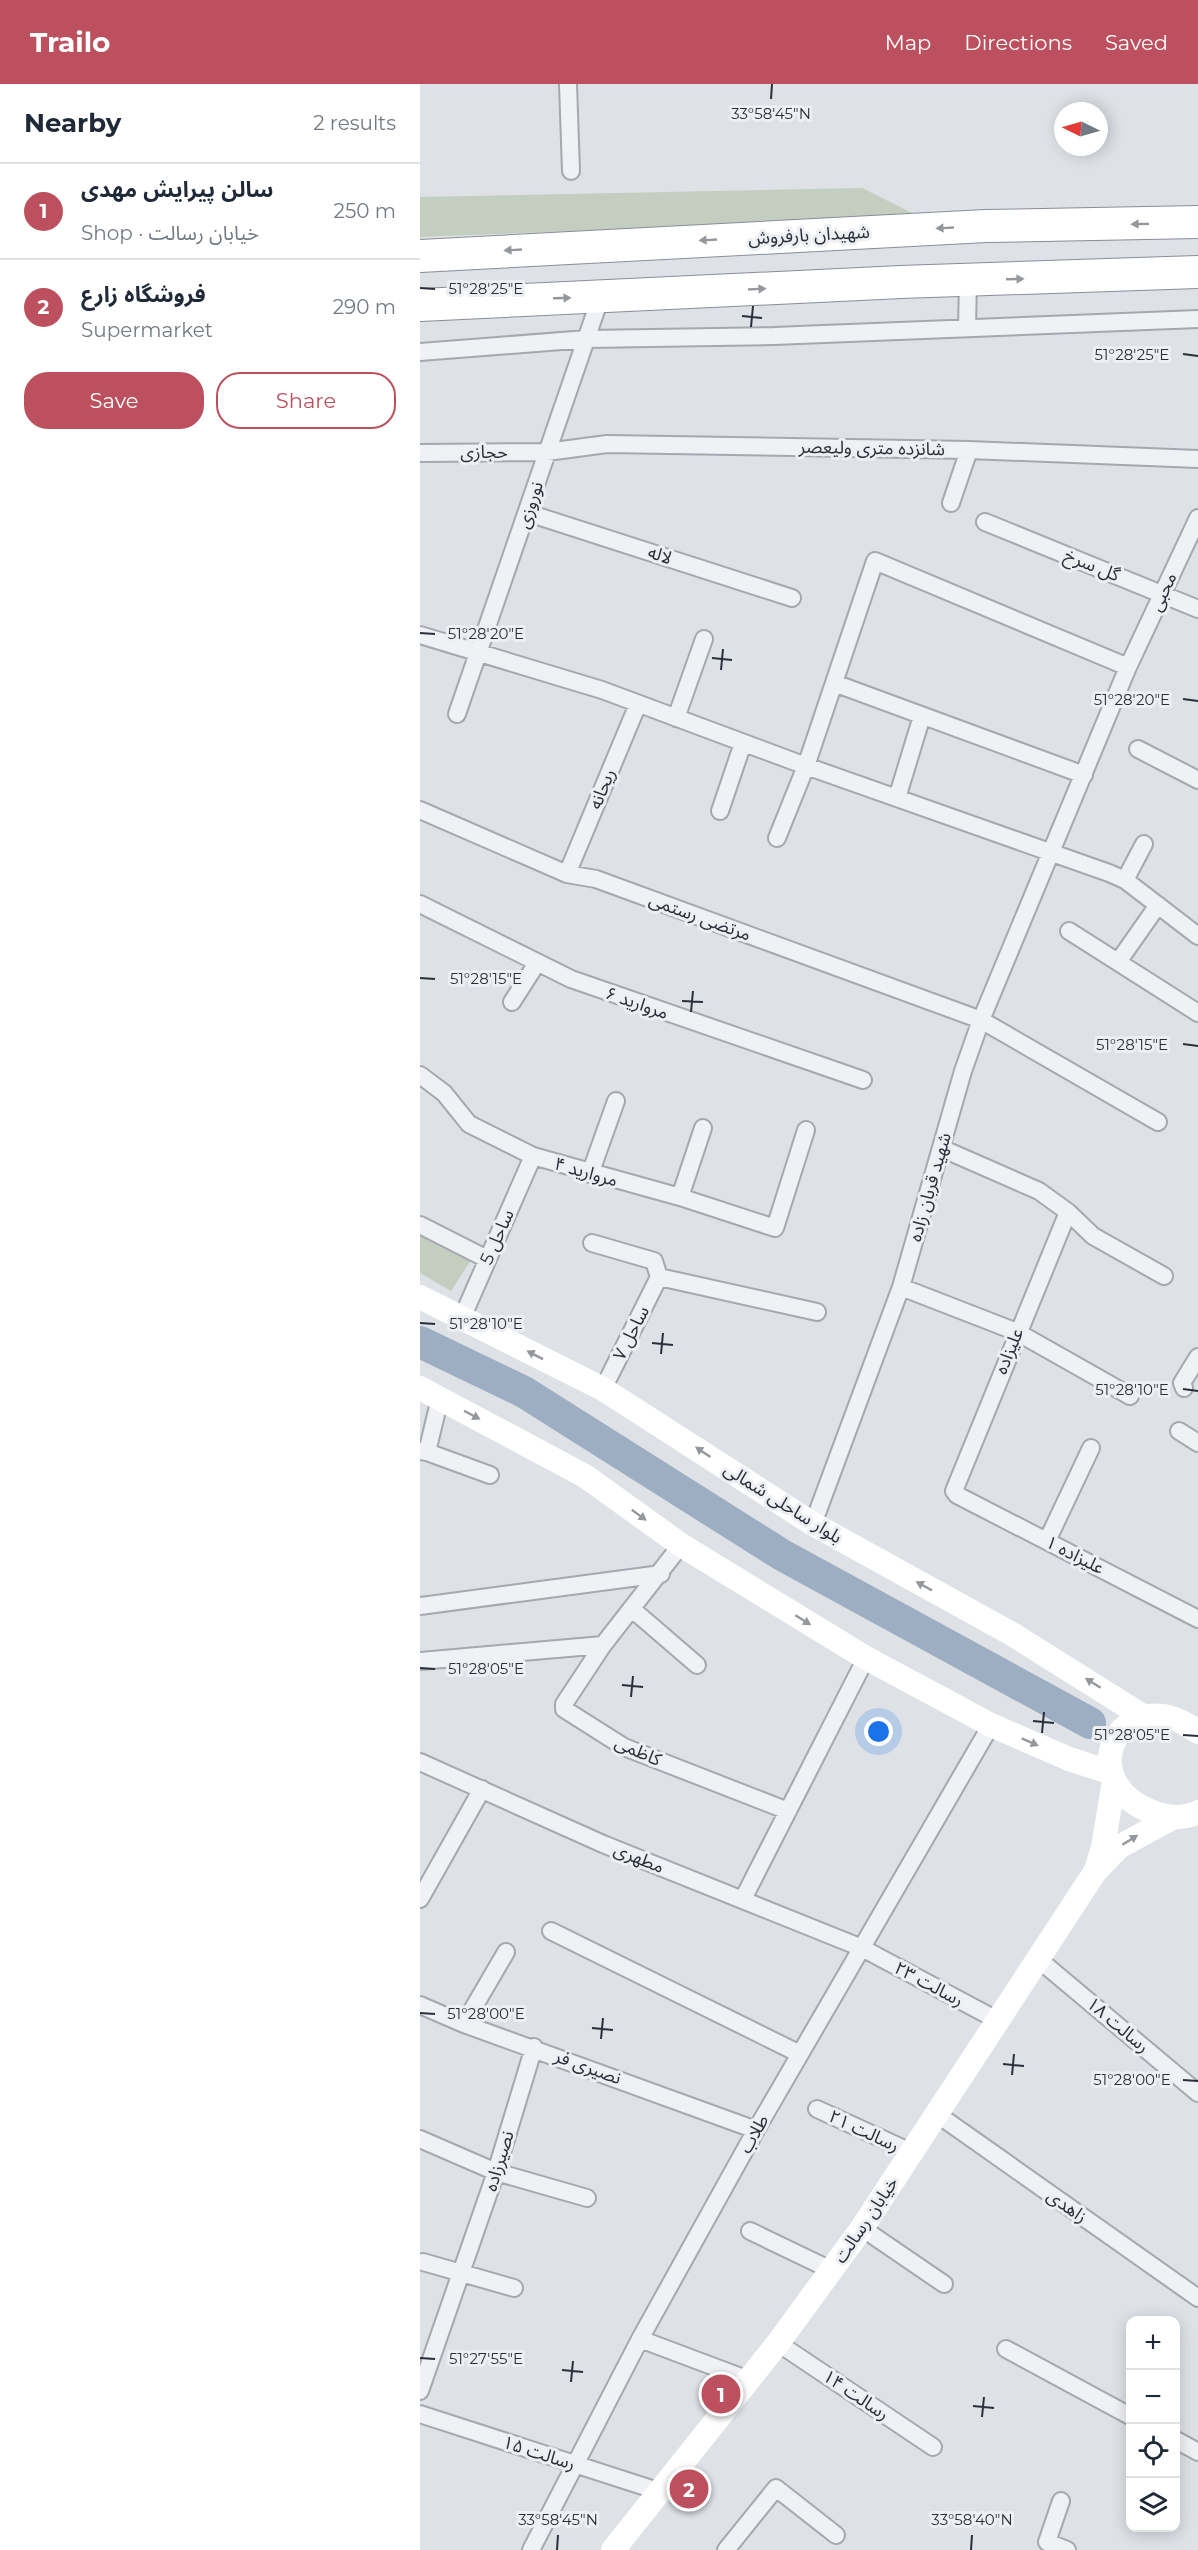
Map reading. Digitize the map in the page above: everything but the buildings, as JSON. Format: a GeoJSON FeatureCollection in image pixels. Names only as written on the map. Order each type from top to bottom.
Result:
{"type":"FeatureCollection","features":[{"type":"Feature","properties":{"kind":"highway","name":"شهیدان بارفروش"},"geometry":{"type":"LineString","coordinates":[[420,256],[986,226],[1198,222]]}},
{"type":"Feature","properties":{"kind":"highway"},"geometry":{"type":"LineString","coordinates":[[420,305],[1198,272]]}},
{"type":"Feature","properties":{"kind":"main road","name":"بلوار ساحلی شمالی"},"geometry":{"type":"LineString","coordinates":[[420,1297],[603,1389],[813,1524],[1012,1634],[1142,1715]]}},
{"type":"Feature","properties":{"kind":"main road"},"geometry":{"type":"LineString","coordinates":[[430,1393],[585,1476],[681,1545],[866,1658],[991,1725],[1112,1776],[1123,1794],[1138,1806],[1182,1816],[1198,1831]]}},
{"type":"Feature","properties":{"kind":"main road"},"geometry":{"type":"LineString","coordinates":[[1142,1715],[1161,1716],[1197,1730]]}},
{"type":"Feature","properties":{"kind":"main road","name":"خیابان رسالت"},"geometry":{"type":"LineString","coordinates":[[1095,1872],[1103,1847],[1112,1776],[1112,1749],[1119,1732],[1129,1722],[1142,1715]]}},
{"type":"Feature","properties":{"kind":"main road","name":"خیابان رسالت"},"geometry":{"type":"LineString","coordinates":[[612,2550],[778,2343],[862,2228],[1095,1872],[1119,1847],[1182,1816]]}},
{"type":"Feature","properties":{"kind":"street"},"geometry":{"type":"LineString","coordinates":[[568,84],[572,171]]}},
{"type":"Feature","properties":{"kind":"street"},"geometry":{"type":"LineString","coordinates":[[967,327],[968,280]]}},
{"type":"Feature","properties":{"kind":"street","name":"نوروزی"},"geometry":{"type":"LineString","coordinates":[[458,714],[601,296]]}},
{"type":"Feature","properties":{"kind":"street"},"geometry":{"type":"LineString","coordinates":[[420,352],[586,339],[774,336],[1198,319]]}},
{"type":"Feature","properties":{"kind":"street","name":"شانزده متری ولیعصر"},"geometry":{"type":"LineString","coordinates":[[547,452],[608,444],[969,450],[1198,459]]}},
{"type":"Feature","properties":{"kind":"street"},"geometry":{"type":"LineString","coordinates":[[951,503],[969,450]]}},
{"type":"Feature","properties":{"kind":"street","name":"حجازی"},"geometry":{"type":"LineString","coordinates":[[420,453],[547,452]]}},
{"type":"Feature","properties":{"kind":"street","name":"لاله"},"geometry":{"type":"LineString","coordinates":[[528,513],[792,598]]}},
{"type":"Feature","properties":{"kind":"street","name":"محبی"},"geometry":{"type":"LineString","coordinates":[[1084,775],[1128,667],[1198,518]]}},
{"type":"Feature","properties":{"kind":"street","name":"گل سرخ"},"geometry":{"type":"LineString","coordinates":[[985,522],[1198,609]]}},
{"type":"Feature","properties":{"kind":"street"},"geometry":{"type":"LineString","coordinates":[[777,838],[806,766],[875,561],[1128,667]]}},
{"type":"Feature","properties":{"kind":"street"},"geometry":{"type":"LineString","coordinates":[[421,639],[561,676],[1125,880],[1198,936]]}},
{"type":"Feature","properties":{"kind":"street"},"geometry":{"type":"LineString","coordinates":[[676,718],[704,639]]}},
{"type":"Feature","properties":{"kind":"street"},"geometry":{"type":"LineString","coordinates":[[834,683],[1084,775]]}},
{"type":"Feature","properties":{"kind":"street","name":"ریحانه"},"geometry":{"type":"LineString","coordinates":[[567,874],[638,704]]}},
{"type":"Feature","properties":{"kind":"street"},"geometry":{"type":"LineString","coordinates":[[897,798],[922,716]]}},
{"type":"Feature","properties":{"kind":"street"},"geometry":{"type":"LineString","coordinates":[[720,811],[743,743]]}},
{"type":"Feature","properties":{"kind":"street"},"geometry":{"type":"LineString","coordinates":[[1138,749],[1198,780]]}},
{"type":"Feature","properties":{"kind":"street","name":"شهید قربان زاده"},"geometry":{"type":"LineString","coordinates":[[813,1524],[901,1287],[963,1071],[981,1020],[1084,775]]}},
{"type":"Feature","properties":{"kind":"street","name":"مرتضی رستمی"},"geometry":{"type":"LineString","coordinates":[[420,810],[567,874],[596,879],[981,1020],[1158,1122]]}},
{"type":"Feature","properties":{"kind":"street"},"geometry":{"type":"LineString","coordinates":[[1125,880],[1144,844]]}},
{"type":"Feature","properties":{"kind":"street","name":"مروارید ۶"},"geometry":{"type":"LineString","coordinates":[[420,904],[537,963],[611,994],[863,1080]]}},
{"type":"Feature","properties":{"kind":"street"},"geometry":{"type":"LineString","coordinates":[[1118,962],[1158,905]]}},
{"type":"Feature","properties":{"kind":"street"},"geometry":{"type":"LineString","coordinates":[[1069,932],[1198,1013]]}},
{"type":"Feature","properties":{"kind":"street"},"geometry":{"type":"LineString","coordinates":[[512,1002],[537,963]]}},
{"type":"Feature","properties":{"kind":"street","name":"مروارید ۴"},"geometry":{"type":"LineString","coordinates":[[420,1076],[444,1094],[469,1124],[533,1156],[590,1174],[680,1197],[775,1228],[806,1130]]}},
{"type":"Feature","properties":{"kind":"street"},"geometry":{"type":"LineString","coordinates":[[590,1174],[616,1101]]}},
{"type":"Feature","properties":{"kind":"street"},"geometry":{"type":"LineString","coordinates":[[680,1197],[703,1128]]}},
{"type":"Feature","properties":{"kind":"street"},"geometry":{"type":"LineString","coordinates":[[941,1148],[1039,1191],[1068,1212],[1093,1236],[1164,1276]]}},
{"type":"Feature","properties":{"kind":"street","name":"ساحل 5"},"geometry":{"type":"LineString","coordinates":[[462,1318],[533,1156]]}},
{"type":"Feature","properties":{"kind":"street","name":"علیزاده"},"geometry":{"type":"LineString","coordinates":[[954,1491],[1017,1332],[1068,1212]]}},
{"type":"Feature","properties":{"kind":"street"},"geometry":{"type":"LineString","coordinates":[[420,1225],[487,1259]]}},
{"type":"Feature","properties":{"kind":"street"},"geometry":{"type":"LineString","coordinates":[[592,1243],[654,1261],[659,1277],[818,1312]]}},
{"type":"Feature","properties":{"kind":"street","name":"ساحل ۷"},"geometry":{"type":"LineString","coordinates":[[603,1389],[659,1277]]}},
{"type":"Feature","properties":{"kind":"street"},"geometry":{"type":"LineString","coordinates":[[901,1287],[1017,1332],[1130,1396]]}},
{"type":"Feature","properties":{"kind":"street"},"geometry":{"type":"LineString","coordinates":[[1184,1388],[1182,1383],[1198,1357]]}},
{"type":"Feature","properties":{"kind":"street"},"geometry":{"type":"LineString","coordinates":[[430,1393],[424,1451],[490,1475]]}},
{"type":"Feature","properties":{"kind":"street"},"geometry":{"type":"LineString","coordinates":[[1179,1431],[1198,1443]]}},
{"type":"Feature","properties":{"kind":"street"},"geometry":{"type":"LineString","coordinates":[[1047,1541],[1091,1448]]}},
{"type":"Feature","properties":{"kind":"street","name":"علیزاده ۱"},"geometry":{"type":"LineString","coordinates":[[954,1491],[1198,1619]]}},
{"type":"Feature","properties":{"kind":"street"},"geometry":{"type":"LineString","coordinates":[[420,1661],[603,1645],[661,1574],[681,1545]]}},
{"type":"Feature","properties":{"kind":"street"},"geometry":{"type":"LineString","coordinates":[[420,1606],[661,1574]]}},
{"type":"Feature","properties":{"kind":"street"},"geometry":{"type":"LineString","coordinates":[[632,1610],[697,1665]]}},
{"type":"Feature","properties":{"kind":"street","name":"کاظمی"},"geometry":{"type":"LineString","coordinates":[[603,1645],[564,1704],[567,1713],[624,1747],[788,1811]]}},
{"type":"Feature","properties":{"kind":"street"},"geometry":{"type":"LineString","coordinates":[[742,1899],[866,1658]]}},
{"type":"Feature","properties":{"kind":"street","name":"طلاب"},"geometry":{"type":"LineString","coordinates":[[531,2550],[640,2339],[756,2130],[991,1725]]}},
{"type":"Feature","properties":{"kind":"street","name":"مطهری"},"geometry":{"type":"LineString","coordinates":[[420,1762],[613,1848],[862,1948]]}},
{"type":"Feature","properties":{"kind":"street"},"geometry":{"type":"LineString","coordinates":[[420,1899],[482,1789]]}},
{"type":"Feature","properties":{"kind":"street"},"geometry":{"type":"LineString","coordinates":[[551,1931],[800,2054]]}},
{"type":"Feature","properties":{"kind":"street","name":"رسالت ۲۳"},"geometry":{"type":"LineString","coordinates":[[862,1948],[997,2020]]}},
{"type":"Feature","properties":{"kind":"street"},"geometry":{"type":"LineString","coordinates":[[464,2024],[506,1952]]}},
{"type":"Feature","properties":{"kind":"street","name":"رسالت ۱۸"},"geometry":{"type":"LineString","coordinates":[[1037,1958],[1198,2092]]}},
{"type":"Feature","properties":{"kind":"street","name":"نصیری فر"},"geometry":{"type":"LineString","coordinates":[[420,2005],[464,2024],[534,2047],[756,2130]]}},
{"type":"Feature","properties":{"kind":"street","name":"نصیرزاده"},"geometry":{"type":"LineString","coordinates":[[420,2391],[496,2172],[534,2047]]}},
{"type":"Feature","properties":{"kind":"street","name":"رسالت ۲۱"},"geometry":{"type":"LineString","coordinates":[[817,2109],[911,2152]]}},
{"type":"Feature","properties":{"kind":"street","name":"زاهدی"},"geometry":{"type":"LineString","coordinates":[[937,2114],[1198,2298]]}},
{"type":"Feature","properties":{"kind":"street"},"geometry":{"type":"LineString","coordinates":[[420,2139],[496,2172],[587,2198]]}},
{"type":"Feature","properties":{"kind":"street"},"geometry":{"type":"LineString","coordinates":[[862,2228],[944,2284]]}},
{"type":"Feature","properties":{"kind":"street"},"geometry":{"type":"LineString","coordinates":[[750,2231],[831,2270]]}},
{"type":"Feature","properties":{"kind":"street"},"geometry":{"type":"LineString","coordinates":[[423,2262],[514,2288]]}},
{"type":"Feature","properties":{"kind":"street"},"geometry":{"type":"LineString","coordinates":[[640,2339],[749,2380]]}},
{"type":"Feature","properties":{"kind":"street","name":"رسالت ۱۴"},"geometry":{"type":"LineString","coordinates":[[778,2343],[933,2447]]}},
{"type":"Feature","properties":{"kind":"street"},"geometry":{"type":"LineString","coordinates":[[1006,2349],[1126,2413]]}},
{"type":"Feature","properties":{"kind":"street","name":"رسالت ۱۵"},"geometry":{"type":"LineString","coordinates":[[420,2414],[658,2491]]}},
{"type":"Feature","properties":{"kind":"street"},"geometry":{"type":"LineString","coordinates":[[1180,2442],[1198,2452]]}},
{"type":"Feature","properties":{"kind":"street"},"geometry":{"type":"LineString","coordinates":[[726,2550],[776,2488],[836,2535]]}},
{"type":"Feature","properties":{"kind":"street"},"geometry":{"type":"LineString","coordinates":[[1060,2501],[1047,2542],[1067,2550]]}},
{"type":"Feature","properties":{"kind":"green space"},"geometry":{"type":"Polygon","coordinates":[[[862,188],[914,214],[884,219],[420,237],[420,197],[862,188]]]}},
{"type":"Feature","properties":{"kind":"green space"},"geometry":{"type":"Polygon","coordinates":[[[420,1230],[471,1260],[451,1291],[420,1273],[420,1230]]]}},
{"type":"Feature","properties":{"kind":"waterway"},"geometry":{"type":"LineString","coordinates":[[420,1342],[524,1392],[782,1555],[1090,1723]]}},
{"type":"Feature","properties":{"kind":"place","name":"سالن پیرایش مهدی"},"geometry":{"type":"Point","coordinates":[721,2394]}},
{"type":"Feature","properties":{"kind":"place","name":"فروشگاه زارع"},"geometry":{"type":"Point","coordinates":[689,2489]}}]}
